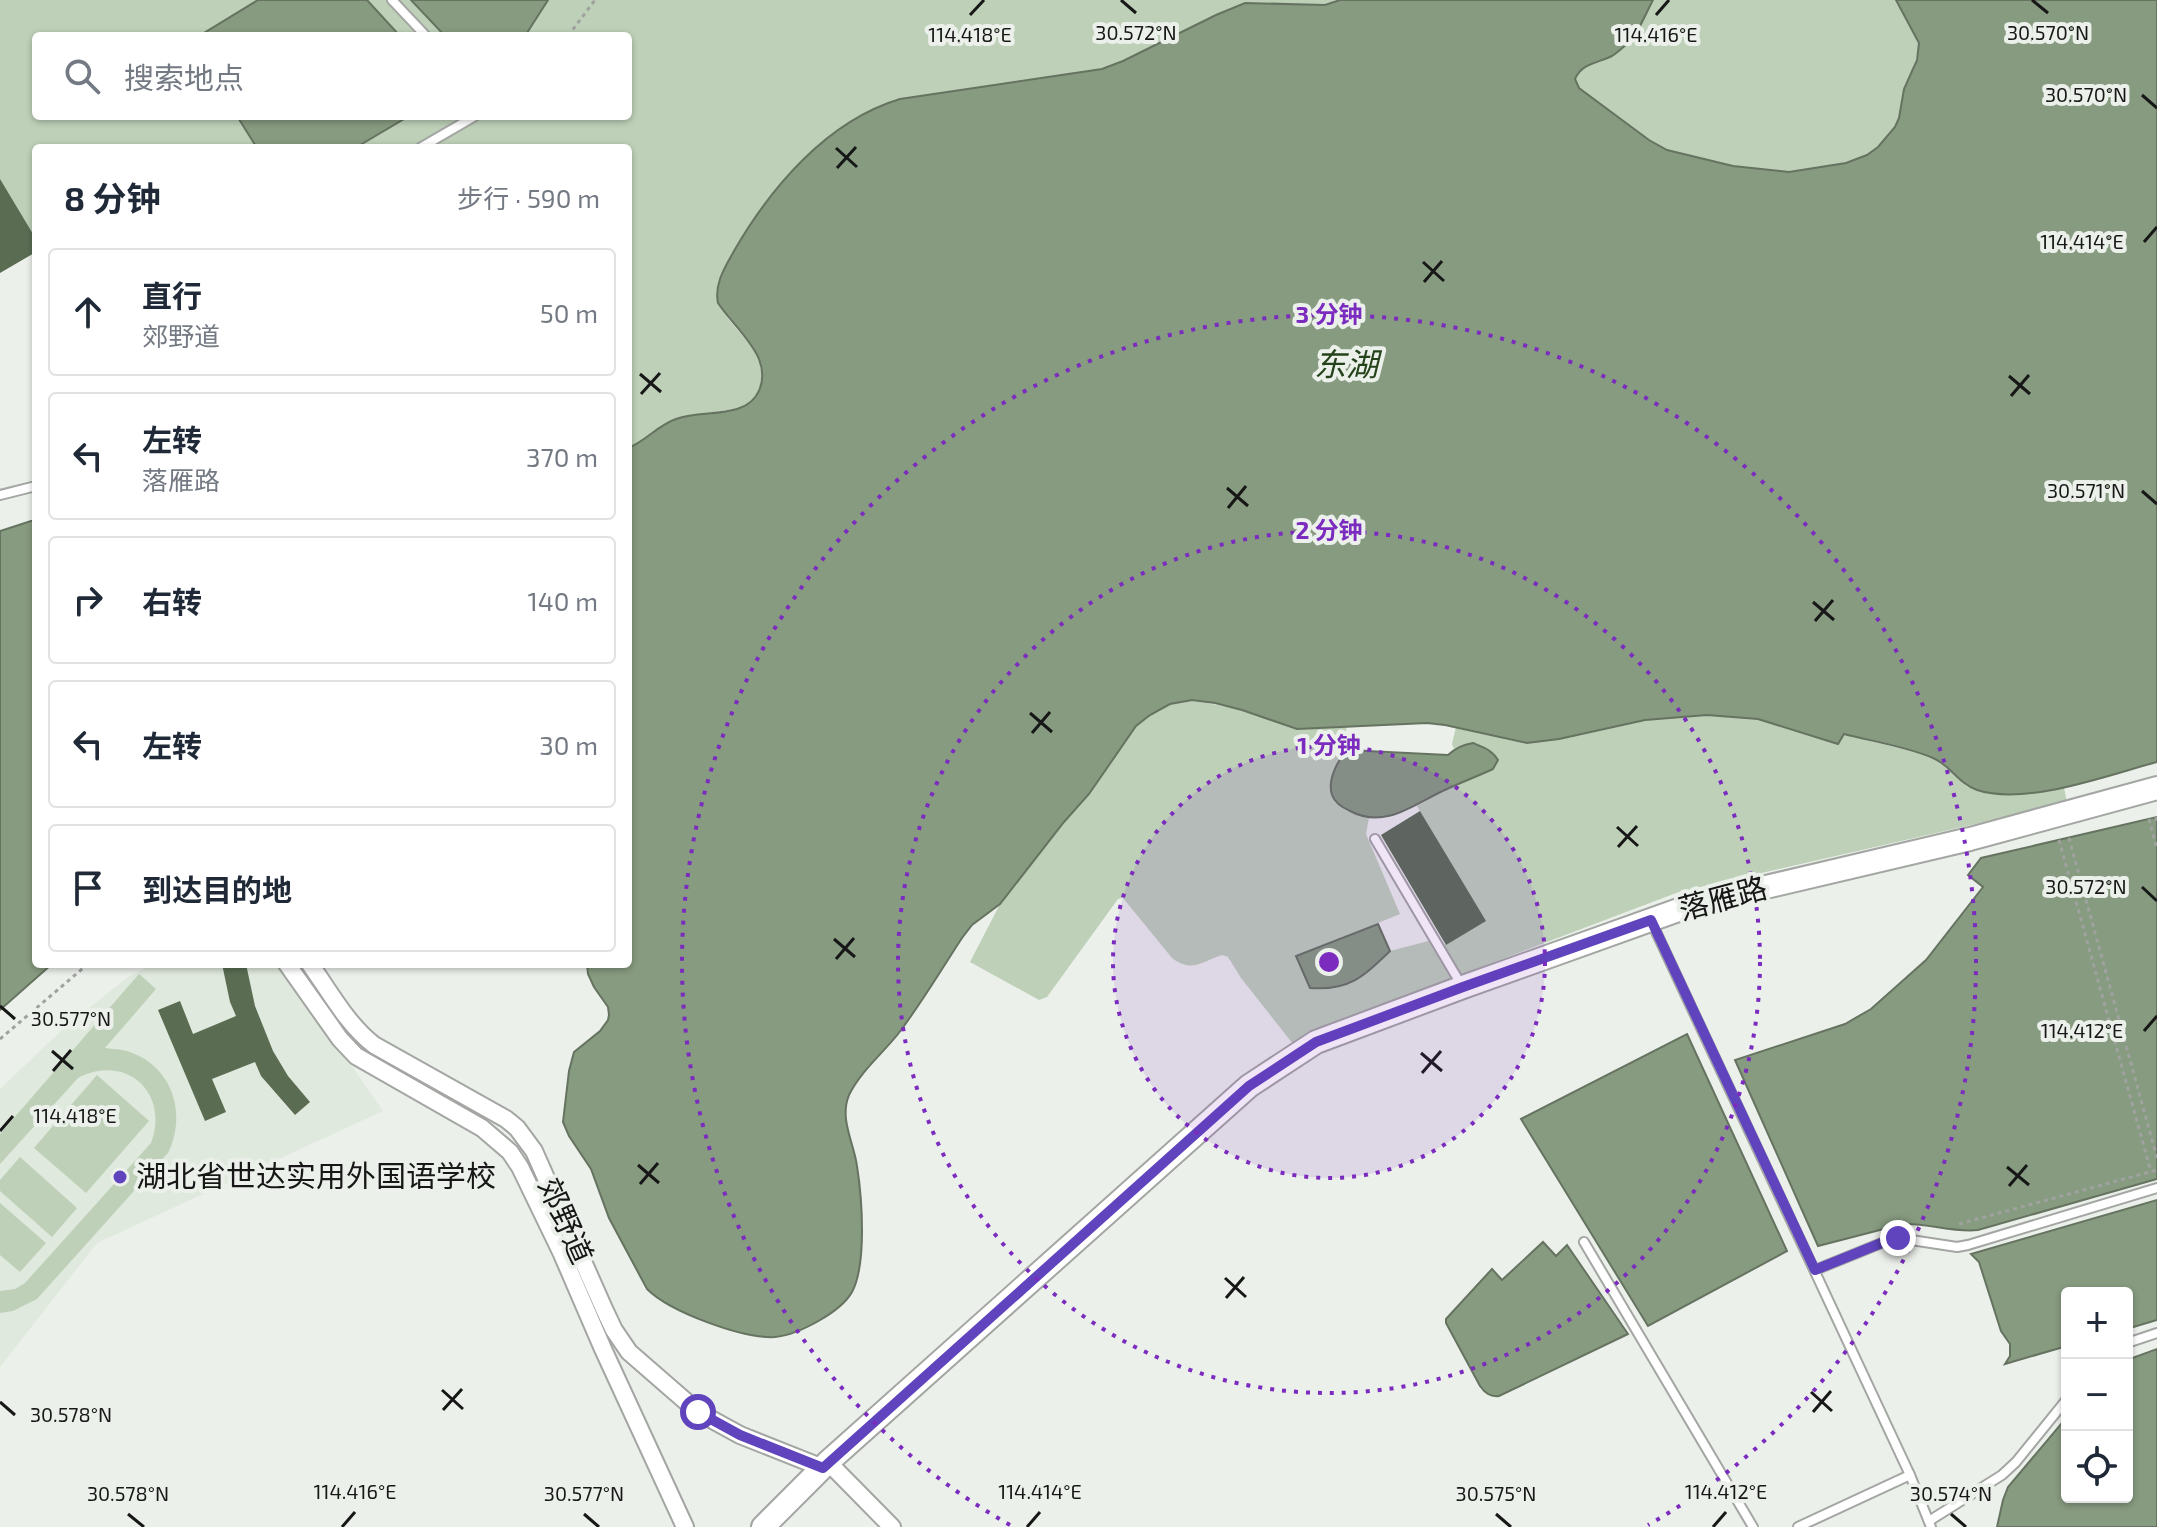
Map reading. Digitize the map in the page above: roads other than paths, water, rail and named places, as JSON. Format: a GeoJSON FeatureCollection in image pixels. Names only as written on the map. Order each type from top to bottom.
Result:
{"type":"FeatureCollection","features":[{"type":"Feature","properties":{"kind":"street","name":"落雁路"},"geometry":{"type":"LineString","coordinates":[[771,1524],[825,1465],[1249,1086],[1316,1042],[1698,903],[1970,839],[2157,788]]}},
{"type":"Feature","properties":{"kind":"street"},"geometry":{"type":"LineString","coordinates":[[290,968],[340,1039],[356,1056],[482,1128],[510,1152],[562,1254],[685,1527]]}},
{"type":"Feature","properties":{"kind":"street","name":"郊野道"},"geometry":{"type":"LineString","coordinates":[[313,968],[354,1026],[374,1045],[517,1128],[534,1151],[605,1311],[629,1352],[685,1402],[721,1426],[825,1465],[892,1527]]}},
{"type":"Feature","properties":{"kind":"lane"},"geometry":{"type":"LineString","coordinates":[[392,0],[422,32]]}},
{"type":"Feature","properties":{"kind":"lane"},"geometry":{"type":"LineString","coordinates":[[427,144],[468,120]]}},
{"type":"Feature","properties":{"kind":"lane"},"geometry":{"type":"LineString","coordinates":[[0,495],[32,487]]}},
{"type":"Feature","properties":{"kind":"lane"},"geometry":{"type":"LineString","coordinates":[[1375,839],[1463,987]]}},
{"type":"Feature","properties":{"kind":"lane"},"geometry":{"type":"LineString","coordinates":[[1651,920],[1930,1524],[2002,1475],[2061,1406]]}},
{"type":"Feature","properties":{"kind":"lane"},"geometry":{"type":"LineString","coordinates":[[1815,1270],[1889,1240],[1898,1238],[1957,1247],[1968,1245],[2157,1188]]}},
{"type":"Feature","properties":{"kind":"lane"},"geometry":{"type":"LineString","coordinates":[[1584,1242],[1753,1527]]}},
{"type":"Feature","properties":{"kind":"lane"},"geometry":{"type":"LineString","coordinates":[[2133,1341],[2157,1333]]}},
{"type":"Feature","properties":{"kind":"lane"},"geometry":{"type":"LineString","coordinates":[[1798,1527],[1910,1475]]}},
{"type":"Feature","properties":{"kind":"water"},"geometry":{"type":"Polygon","coordinates":[[[258,0],[367,0],[396,32],[206,32],[258,0]]]}},
{"type":"Feature","properties":{"kind":"water"},"geometry":{"type":"Polygon","coordinates":[[[411,0],[548,0],[528,32],[441,32],[411,0]]]}},
{"type":"Feature","properties":{"kind":"water","name":"东湖"},"geometry":{"type":"Polygon","coordinates":[[[1340,0],[1653,0],[1627,44],[1612,56],[1586,67],[1578,74],[1575,79],[1579,88],[1667,150],[1733,166],[1789,172],[1846,163],[1867,155],[1895,127],[1904,89],[1917,60],[1919,43],[1896,0],[2157,0],[2157,762],[2043,792],[1997,794],[1971,787],[1939,761],[1912,751],[1844,734],[1838,744],[1758,719],[1707,715],[1645,720],[1527,743],[1427,723],[1297,729],[1215,703],[1192,700],[1170,704],[1136,726],[1089,794],[1000,904],[972,925],[906,1023],[849,1095],[846,1122],[857,1166],[862,1230],[857,1280],[846,1300],[818,1321],[775,1337],[745,1334],[689,1315],[647,1289],[609,1218],[591,1169],[563,1122],[574,1052],[600,1031],[609,1015],[608,1007],[594,987],[587,968],[632,968],[632,446],[676,419],[737,409],[756,396],[762,382],[759,359],[718,303],[721,276],[765,203],[804,159],[848,123],[900,99],[1102,69],[1245,3],[1325,5],[1340,0]]]}},
{"type":"Feature","properties":{"kind":"water"},"geometry":{"type":"Polygon","coordinates":[[[240,120],[402,120],[362,144],[254,144],[240,120]]]}},
{"type":"Feature","properties":{"kind":"water"},"geometry":{"type":"Polygon","coordinates":[[[32,521],[32,968],[47,968],[0,1010],[0,531],[32,521]]]}},
{"type":"Feature","properties":{"kind":"water"},"geometry":{"type":"Polygon","coordinates":[[[1473,743],[1496,757],[1498,760],[1493,769],[1400,812],[1376,818],[1363,816],[1342,807],[1332,795],[1332,777],[1347,750],[1448,755],[1459,747],[1473,743]]]}},
{"type":"Feature","properties":{"kind":"water"},"geometry":{"type":"Polygon","coordinates":[[[2157,817],[2157,1179],[1978,1230],[1903,1224],[1818,1246],[1735,1060],[1845,1024],[1871,1009],[1926,960],[1983,887],[1968,875],[1981,858],[2157,817]]]}},
{"type":"Feature","properties":{"kind":"water"},"geometry":{"type":"Polygon","coordinates":[[[1378,924],[1390,951],[1354,980],[1335,987],[1310,988],[1296,956],[1378,924]]]}},
{"type":"Feature","properties":{"kind":"water"},"geometry":{"type":"Polygon","coordinates":[[[1687,1034],[1787,1251],[1648,1326],[1521,1119],[1687,1034]]]}},
{"type":"Feature","properties":{"kind":"water"},"geometry":{"type":"Polygon","coordinates":[[[2157,1200],[2157,1320],[2133,1327],[2133,1287],[2061,1287],[2061,1348],[2005,1364],[2010,1356],[2010,1344],[2001,1331],[1979,1262],[1971,1254],[2157,1200]]]}},
{"type":"Feature","properties":{"kind":"water"},"geometry":{"type":"Polygon","coordinates":[[[1543,1242],[1556,1256],[1567,1245],[1628,1334],[1499,1396],[1490,1395],[1480,1386],[1446,1319],[1492,1269],[1502,1280],[1543,1242]]]}},
{"type":"Feature","properties":{"kind":"water"},"geometry":{"type":"Polygon","coordinates":[[[2157,1349],[2157,1527],[1997,1527],[2008,1487],[2061,1424],[2061,1503],[2133,1503],[2133,1358],[2157,1349]]]}},
{"type":"Feature","properties":{"kind":"place","name":"湖北省世达实用外国语学校"},"geometry":{"type":"Point","coordinates":[120,1177]}}]}
